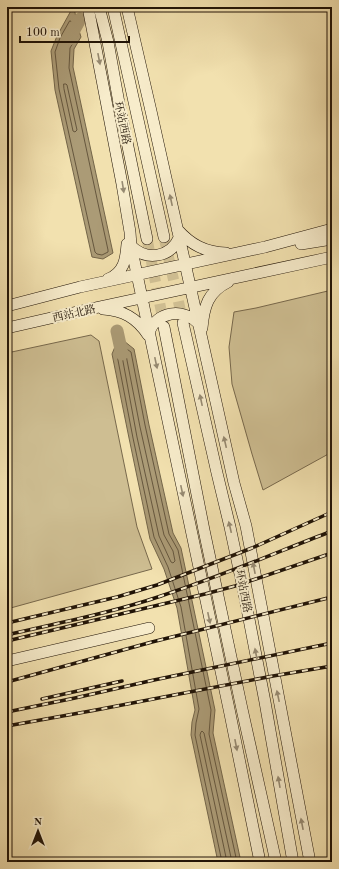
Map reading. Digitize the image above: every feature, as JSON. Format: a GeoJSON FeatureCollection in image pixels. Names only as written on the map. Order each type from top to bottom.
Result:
{"type":"FeatureCollection","features":[{"type":"Feature","properties":{"kind":"main road"},"geometry":{"type":"LineString","coordinates":[[88,7],[122,184],[131,246],[260,862]]}},
{"type":"Feature","properties":{"kind":"main road","name":"环站西路"},"geometry":{"type":"LineString","coordinates":[[99,7],[108,42],[147,239]]}},
{"type":"Feature","properties":{"kind":"main road","name":"环站西路"},"geometry":{"type":"LineString","coordinates":[[112,7],[164,237]]}},
{"type":"Feature","properties":{"kind":"main road"},"geometry":{"type":"LineString","coordinates":[[127,7],[234,483],[246,526],[310,862]]}},
{"type":"Feature","properties":{"kind":"main road"},"geometry":{"type":"LineString","coordinates":[[7,306],[93,284],[265,247],[332,229]]}},
{"type":"Feature","properties":{"kind":"main road"},"geometry":{"type":"LineString","coordinates":[[93,284],[111,278],[120,272],[124,262],[130,232]]}},
{"type":"Feature","properties":{"kind":"main road"},"geometry":{"type":"LineString","coordinates":[[131,246],[144,255],[158,255],[173,248],[178,233]]}},
{"type":"Feature","properties":{"kind":"main road"},"geometry":{"type":"LineString","coordinates":[[178,233],[199,247],[212,252],[239,253]]}},
{"type":"Feature","properties":{"kind":"main road"},"geometry":{"type":"LineString","coordinates":[[265,247],[312,243],[332,239]]}},
{"type":"Feature","properties":{"kind":"main road","name":"西站北路"},"geometry":{"type":"LineString","coordinates":[[7,328],[332,257]]}},
{"type":"Feature","properties":{"kind":"main road"},"geometry":{"type":"LineString","coordinates":[[201,336],[206,302],[210,296],[223,284],[238,277]]}},
{"type":"Feature","properties":{"kind":"main road"},"geometry":{"type":"LineString","coordinates":[[90,309],[107,309],[125,313],[137,321],[150,336]]}},
{"type":"Feature","properties":{"kind":"main road"},"geometry":{"type":"LineString","coordinates":[[150,336],[151,327],[158,319],[165,316],[182,313],[194,318],[198,322]]}},
{"type":"Feature","properties":{"kind":"main road","name":"环站西路"},"geometry":{"type":"LineString","coordinates":[[184,323],[243,588],[293,862]]}},
{"type":"Feature","properties":{"kind":"main road"},"geometry":{"type":"LineString","coordinates":[[164,327],[209,554],[276,862]]}},
{"type":"Feature","properties":{"kind":"main road"},"geometry":{"type":"LineString","coordinates":[[7,661],[149,628]]}},
{"type":"Feature","properties":{"kind":"shaded area"},"geometry":{"type":"Polygon","coordinates":[[[332,290],[332,452],[263,490],[232,384],[229,347],[234,312],[332,290]]]}},
{"type":"Feature","properties":{"kind":"shaded area"},"geometry":{"type":"Polygon","coordinates":[[[91,335],[99,341],[137,527],[152,569],[7,609],[7,353],[91,335]]]}},
{"type":"Feature","properties":{"kind":"water"},"geometry":{"type":"Polygon","coordinates":[[[73,7],[81,37],[74,49],[73,67],[113,253],[103,259],[92,257],[55,90],[51,51],[57,36],[73,7]]]}},
{"type":"Feature","properties":{"kind":"water"},"geometry":{"type":"Polygon","coordinates":[[[119,337],[134,349],[173,533],[181,548],[215,710],[213,733],[241,862],[218,862],[191,735],[195,710],[177,608],[164,569],[150,539],[112,354],[119,337]]]}},
{"type":"Feature","properties":{"kind":"waterway"},"geometry":{"type":"LineString","coordinates":[[69,39],[80,19]]}},
{"type":"Feature","properties":{"kind":"waterway"},"geometry":{"type":"LineString","coordinates":[[117,331],[122,354]]}},
{"type":"Feature","properties":{"kind":"tunnel"},"geometry":{"type":"LineString","coordinates":[[164,237],[183,322]]}},
{"type":"Feature","properties":{"kind":"tunnel"},"geometry":{"type":"LineString","coordinates":[[147,239],[164,325]]}},
{"type":"Feature","properties":{"kind":"railway"},"geometry":{"type":"LineString","coordinates":[[7,623],[117,597],[157,585],[252,548],[332,512]]}},
{"type":"Feature","properties":{"kind":"railway"},"geometry":{"type":"LineString","coordinates":[[7,635],[123,608],[183,589],[332,531]]}},
{"type":"Feature","properties":{"kind":"railway"},"geometry":{"type":"LineString","coordinates":[[7,641],[235,586],[332,553]]}},
{"type":"Feature","properties":{"kind":"railway"},"geometry":{"type":"LineString","coordinates":[[7,682],[152,642],[332,597]]}},
{"type":"Feature","properties":{"kind":"railway"},"geometry":{"type":"LineString","coordinates":[[7,712],[332,643]]}},
{"type":"Feature","properties":{"kind":"railway"},"geometry":{"type":"LineString","coordinates":[[7,726],[332,666]]}},
{"type":"Feature","properties":{"kind":"railway"},"geometry":{"type":"LineString","coordinates":[[42,699],[122,681]]}}]}
